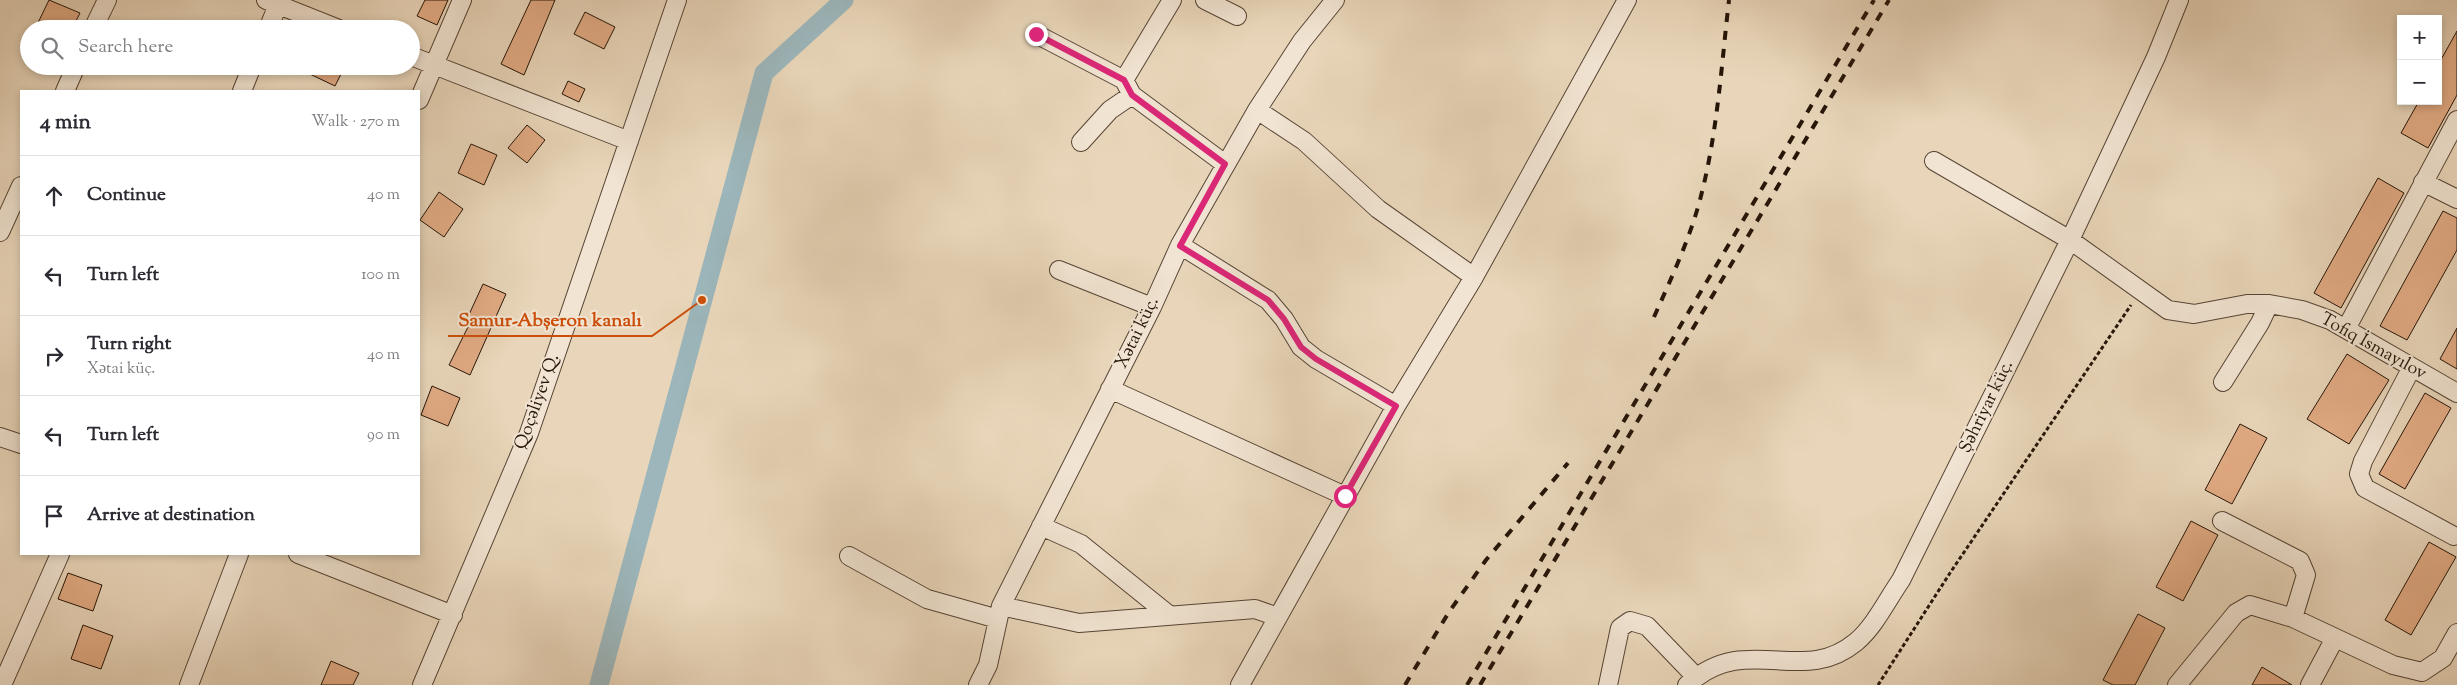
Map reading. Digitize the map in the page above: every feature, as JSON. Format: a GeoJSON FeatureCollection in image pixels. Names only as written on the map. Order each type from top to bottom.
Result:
{"type":"FeatureCollection","features":[{"type":"Feature","properties":{"kind":"street"},"geometry":{"type":"LineString","coordinates":[[97,20],[106,0]]}},
{"type":"Feature","properties":{"kind":"street"},"geometry":{"type":"LineString","coordinates":[[420,97],[462,0]]}},
{"type":"Feature","properties":{"kind":"street","name":"Qoçəliyev Q."},"geometry":{"type":"LineString","coordinates":[[422,685],[529,433],[677,0]]}},
{"type":"Feature","properties":{"kind":"street"},"geometry":{"type":"LineString","coordinates":[[1081,142],[1128,88],[1172,0]]}},
{"type":"Feature","properties":{"kind":"street"},"geometry":{"type":"LineString","coordinates":[[1205,0],[1237,16]]}},
{"type":"Feature","properties":{"kind":"street","name":"Xətai küç."},"geometry":{"type":"LineString","coordinates":[[978,685],[988,665],[999,612],[1152,307],[1180,246],[1257,110],[1302,41],[1335,0]]}},
{"type":"Feature","properties":{"kind":"street","name":"Şəhriyar küç."},"geometry":{"type":"LineString","coordinates":[[1691,681],[1715,667],[1734,661],[1797,663],[1820,660],[1856,642],[1870,627],[1901,580],[2070,240],[2156,57],[2180,0]]}},
{"type":"Feature","properties":{"kind":"street"},"geometry":{"type":"LineString","coordinates":[[270,20],[274,2],[317,20]]}},
{"type":"Feature","properties":{"kind":"street"},"geometry":{"type":"LineString","coordinates":[[1240,685],[1396,406],[1474,277],[1621,3]]}},
{"type":"Feature","properties":{"kind":"street"},"geometry":{"type":"LineString","coordinates":[[1036,34],[1128,88],[1225,164]]}},
{"type":"Feature","properties":{"kind":"street"},"geometry":{"type":"LineString","coordinates":[[420,59],[628,141]]}},
{"type":"Feature","properties":{"kind":"street"},"geometry":{"type":"LineString","coordinates":[[65,90],[72,75]]}},
{"type":"Feature","properties":{"kind":"street"},"geometry":{"type":"LineString","coordinates":[[242,90],[248,75]]}},
{"type":"Feature","properties":{"kind":"street"},"geometry":{"type":"LineString","coordinates":[[1257,110],[1304,141],[1378,209],[1474,277]]}},
{"type":"Feature","properties":{"kind":"street"},"geometry":{"type":"LineString","coordinates":[[2346,330],[2457,120]]}},
{"type":"Feature","properties":{"kind":"street","name":"Tofiq İsmayılov"},"geometry":{"type":"LineString","coordinates":[[1934,161],[2070,240],[2140,292],[2168,310],[2194,314],[2247,304],[2269,304],[2302,310],[2330,320],[2457,393]]}},
{"type":"Feature","properties":{"kind":"street"},"geometry":{"type":"LineString","coordinates":[[2423,182],[2457,199]]}},
{"type":"Feature","properties":{"kind":"street"},"geometry":{"type":"LineString","coordinates":[[0,232],[20,188]]}},
{"type":"Feature","properties":{"kind":"street"},"geometry":{"type":"LineString","coordinates":[[1180,246],[1268,300],[1284,319],[1301,347],[1316,359],[1396,406]]}},
{"type":"Feature","properties":{"kind":"street"},"geometry":{"type":"LineString","coordinates":[[1059,270],[1152,307]]}},
{"type":"Feature","properties":{"kind":"street"},"geometry":{"type":"LineString","coordinates":[[2223,382],[2260,323],[2269,304]]}},
{"type":"Feature","properties":{"kind":"street"},"geometry":{"type":"LineString","coordinates":[[2412,367],[2362,461],[2359,474],[2365,488],[2454,536]]}},
{"type":"Feature","properties":{"kind":"street"},"geometry":{"type":"LineString","coordinates":[[1110,389],[1345,496]]}},
{"type":"Feature","properties":{"kind":"street"},"geometry":{"type":"LineString","coordinates":[[0,437],[20,444]]}},
{"type":"Feature","properties":{"kind":"street"},"geometry":{"type":"LineString","coordinates":[[2222,521],[2300,561],[2306,574],[2293,618]]}},
{"type":"Feature","properties":{"kind":"street"},"geometry":{"type":"LineString","coordinates":[[1041,526],[1081,544],[1169,616]]}},
{"type":"Feature","properties":{"kind":"street"},"geometry":{"type":"LineString","coordinates":[[2,685],[60,555]]}},
{"type":"Feature","properties":{"kind":"street"},"geometry":{"type":"LineString","coordinates":[[189,685],[239,555]]}},
{"type":"Feature","properties":{"kind":"street"},"geometry":{"type":"LineString","coordinates":[[301,555],[452,615]]}},
{"type":"Feature","properties":{"kind":"street"},"geometry":{"type":"LineString","coordinates":[[849,556],[927,599],[999,612],[1079,623],[1255,609],[1278,617]]}},
{"type":"Feature","properties":{"kind":"street"},"geometry":{"type":"LineString","coordinates":[[2177,685],[2236,613],[2250,605],[2293,618],[2423,678],[2443,658],[2457,633]]}},
{"type":"Feature","properties":{"kind":"street"},"geometry":{"type":"LineString","coordinates":[[1608,685],[1620,628],[1630,621],[1647,626],[1691,681]]}},
{"type":"Feature","properties":{"kind":"street"},"geometry":{"type":"LineString","coordinates":[[2310,685],[2336,638]]}},
{"type":"Feature","properties":{"kind":"path"},"geometry":{"type":"LineString","coordinates":[[1878,685],[1950,572],[2140,292]]}},
{"type":"Feature","properties":{"kind":"building"},"geometry":{"type":"Polygon","coordinates":[[[49,0],[80,13],[76,20],[39,20],[49,0]]]}},
{"type":"Feature","properties":{"kind":"building"},"geometry":{"type":"Polygon","coordinates":[[[425,0],[448,0],[437,25],[417,16],[425,0]]]}},
{"type":"Feature","properties":{"kind":"building"},"geometry":{"type":"Polygon","coordinates":[[[531,0],[555,0],[524,75],[501,64],[531,0]]]}},
{"type":"Feature","properties":{"kind":"building"},"geometry":{"type":"Polygon","coordinates":[[[585,12],[615,27],[604,49],[574,34],[585,12]]]}},
{"type":"Feature","properties":{"kind":"building"},"geometry":{"type":"Polygon","coordinates":[[[2457,31],[2457,95],[2428,148],[2401,133],[2417,105],[2442,105],[2442,58],[2457,31]]]}},
{"type":"Feature","properties":{"kind":"building"},"geometry":{"type":"Polygon","coordinates":[[[312,75],[340,75],[335,86],[312,75]]]}},
{"type":"Feature","properties":{"kind":"building"},"geometry":{"type":"Polygon","coordinates":[[[568,81],[585,89],[579,102],[562,94],[568,81]]]}},
{"type":"Feature","properties":{"kind":"building"},"geometry":{"type":"Polygon","coordinates":[[[527,125],[545,140],[527,163],[508,148],[527,125]]]}},
{"type":"Feature","properties":{"kind":"building"},"geometry":{"type":"Polygon","coordinates":[[[471,144],[497,155],[484,185],[458,173],[471,144]]]}},
{"type":"Feature","properties":{"kind":"building"},"geometry":{"type":"Polygon","coordinates":[[[2378,178],[2404,193],[2341,308],[2314,293],[2378,178]]]}},
{"type":"Feature","properties":{"kind":"building"},"geometry":{"type":"Polygon","coordinates":[[[439,192],[463,209],[444,237],[420,220],[439,192]]]}},
{"type":"Feature","properties":{"kind":"building"},"geometry":{"type":"Polygon","coordinates":[[[2443,211],[2457,218],[2457,250],[2407,340],[2380,326],[2443,211]]]}},
{"type":"Feature","properties":{"kind":"building"},"geometry":{"type":"Polygon","coordinates":[[[483,284],[506,294],[470,375],[449,365],[471,321],[467,319],[483,284]]]}},
{"type":"Feature","properties":{"kind":"building"},"geometry":{"type":"Polygon","coordinates":[[[2457,328],[2457,369],[2440,359],[2457,328]]]}},
{"type":"Feature","properties":{"kind":"building"},"geometry":{"type":"Polygon","coordinates":[[[2347,354],[2389,380],[2349,444],[2307,419],[2347,354]]]}},
{"type":"Feature","properties":{"kind":"building"},"geometry":{"type":"Polygon","coordinates":[[[432,386],[460,398],[448,426],[421,415],[432,386]]]}},
{"type":"Feature","properties":{"kind":"building"},"geometry":{"type":"Polygon","coordinates":[[[2425,393],[2451,408],[2405,489],[2379,474],[2425,393]]]}},
{"type":"Feature","properties":{"kind":"building"},"geometry":{"type":"Polygon","coordinates":[[[2240,424],[2267,438],[2232,504],[2205,490],[2240,424]]]}},
{"type":"Feature","properties":{"kind":"building"},"geometry":{"type":"Polygon","coordinates":[[[2191,521],[2218,535],[2183,601],[2156,587],[2191,521]]]}},
{"type":"Feature","properties":{"kind":"building"},"geometry":{"type":"Polygon","coordinates":[[[2429,542],[2456,557],[2411,635],[2385,620],[2429,542]]]}},
{"type":"Feature","properties":{"kind":"building"},"geometry":{"type":"Polygon","coordinates":[[[68,573],[102,585],[93,611],[58,599],[68,573]]]}},
{"type":"Feature","properties":{"kind":"building"},"geometry":{"type":"Polygon","coordinates":[[[2138,614],[2165,628],[2135,685],[2113,685],[2103,680],[2138,614]]]}},
{"type":"Feature","properties":{"kind":"building"},"geometry":{"type":"Polygon","coordinates":[[[83,625],[113,636],[101,669],[71,659],[83,625]]]}},
{"type":"Feature","properties":{"kind":"building"},"geometry":{"type":"Polygon","coordinates":[[[331,661],[359,673],[353,685],[321,685],[331,661]]]}},
{"type":"Feature","properties":{"kind":"building"},"geometry":{"type":"Polygon","coordinates":[[[2262,667],[2292,685],[2252,685],[2262,667]]]}},
{"type":"Feature","properties":{"kind":"waterway"},"geometry":{"type":"LineString","coordinates":[[599,685],[764,73],[844,0]]}},
{"type":"Feature","properties":{"kind":"railway"},"geometry":{"type":"LineString","coordinates":[[1654,317],[1689,235],[1704,182],[1718,104],[1729,0]]}},
{"type":"Feature","properties":{"kind":"railway"},"geometry":{"type":"LineString","coordinates":[[1467,685],[1874,0]]}},
{"type":"Feature","properties":{"kind":"railway"},"geometry":{"type":"LineString","coordinates":[[1480,685],[1889,0]]}},
{"type":"Feature","properties":{"kind":"railway"},"geometry":{"type":"LineString","coordinates":[[1405,685],[1449,612],[1486,560],[1568,463]]}},
{"type":"Feature","properties":{"kind":"place","name":"Samur-Abşeron kanalı"},"geometry":{"type":"Point","coordinates":[702,300]}},
{"type":"Feature","properties":{"kind":"route"},"geometry":{"type":"LineString","coordinates":[[1036,34],[1124,80],[1132,95],[1225,164],[1180,246],[1268,300],[1284,319],[1301,347],[1316,359],[1396,406],[1345,496]]}}]}
